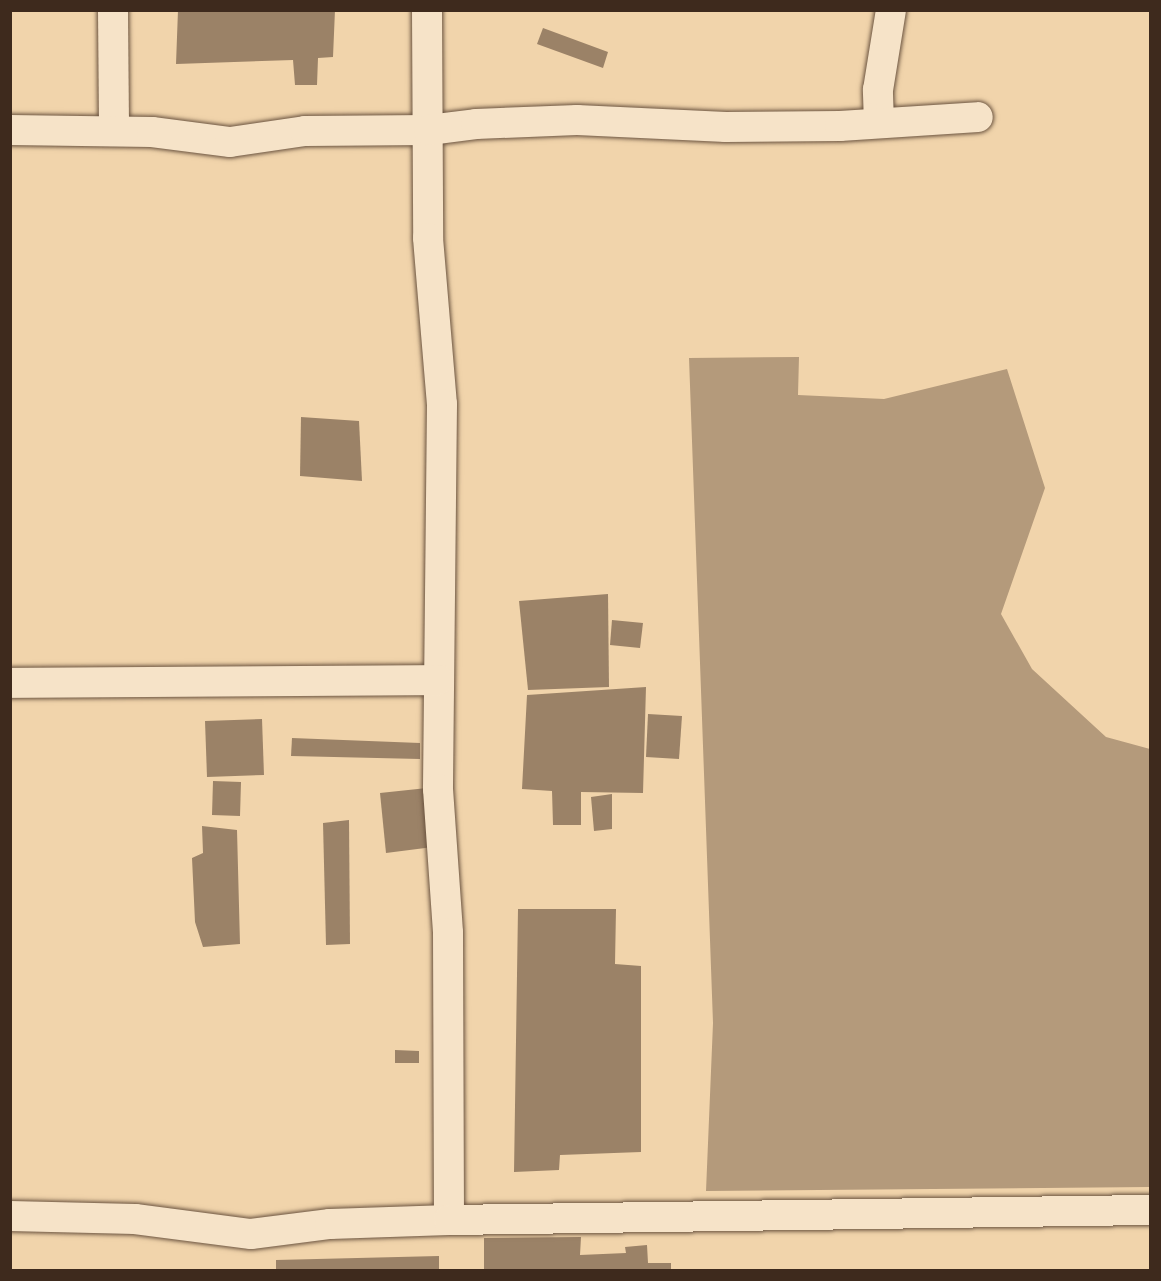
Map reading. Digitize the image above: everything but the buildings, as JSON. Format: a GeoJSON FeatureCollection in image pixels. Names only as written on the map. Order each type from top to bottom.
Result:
{"type":"FeatureCollection","features":[{"type":"Feature","properties":{"kind":"street"},"geometry":{"type":"LineString","coordinates":[[113,10],[114,131]]}},
{"type":"Feature","properties":{"kind":"street"},"geometry":{"type":"LineString","coordinates":[[426,10],[429,130],[428,238],[442,404],[438,789],[448,933],[449,1220]]}},
{"type":"Feature","properties":{"kind":"street"},"geometry":{"type":"LineString","coordinates":[[879,123],[878,90],[891,10]]}},
{"type":"Feature","properties":{"kind":"street"},"geometry":{"type":"LineString","coordinates":[[10,130],[114,131],[230,142],[305,131],[429,130],[476,124],[577,120],[726,127],[879,123],[978,117]]}},
{"type":"Feature","properties":{"kind":"street"},"geometry":{"type":"LineString","coordinates":[[10,683],[438,680]]}},
{"type":"Feature","properties":{"kind":"street"},"geometry":{"type":"LineString","coordinates":[[10,1216],[135,1219],[251,1234],[330,1224],[449,1220],[1150,1210]]}},
{"type":"Feature","properties":{"kind":"shaded area"},"geometry":{"type":"Polygon","coordinates":[[[799,357],[798,395],[884,399],[1007,369],[1045,488],[1001,614],[1032,669],[1106,737],[1150,749],[1150,1187],[706,1191],[713,1023],[689,358],[799,357]]]}}]}
